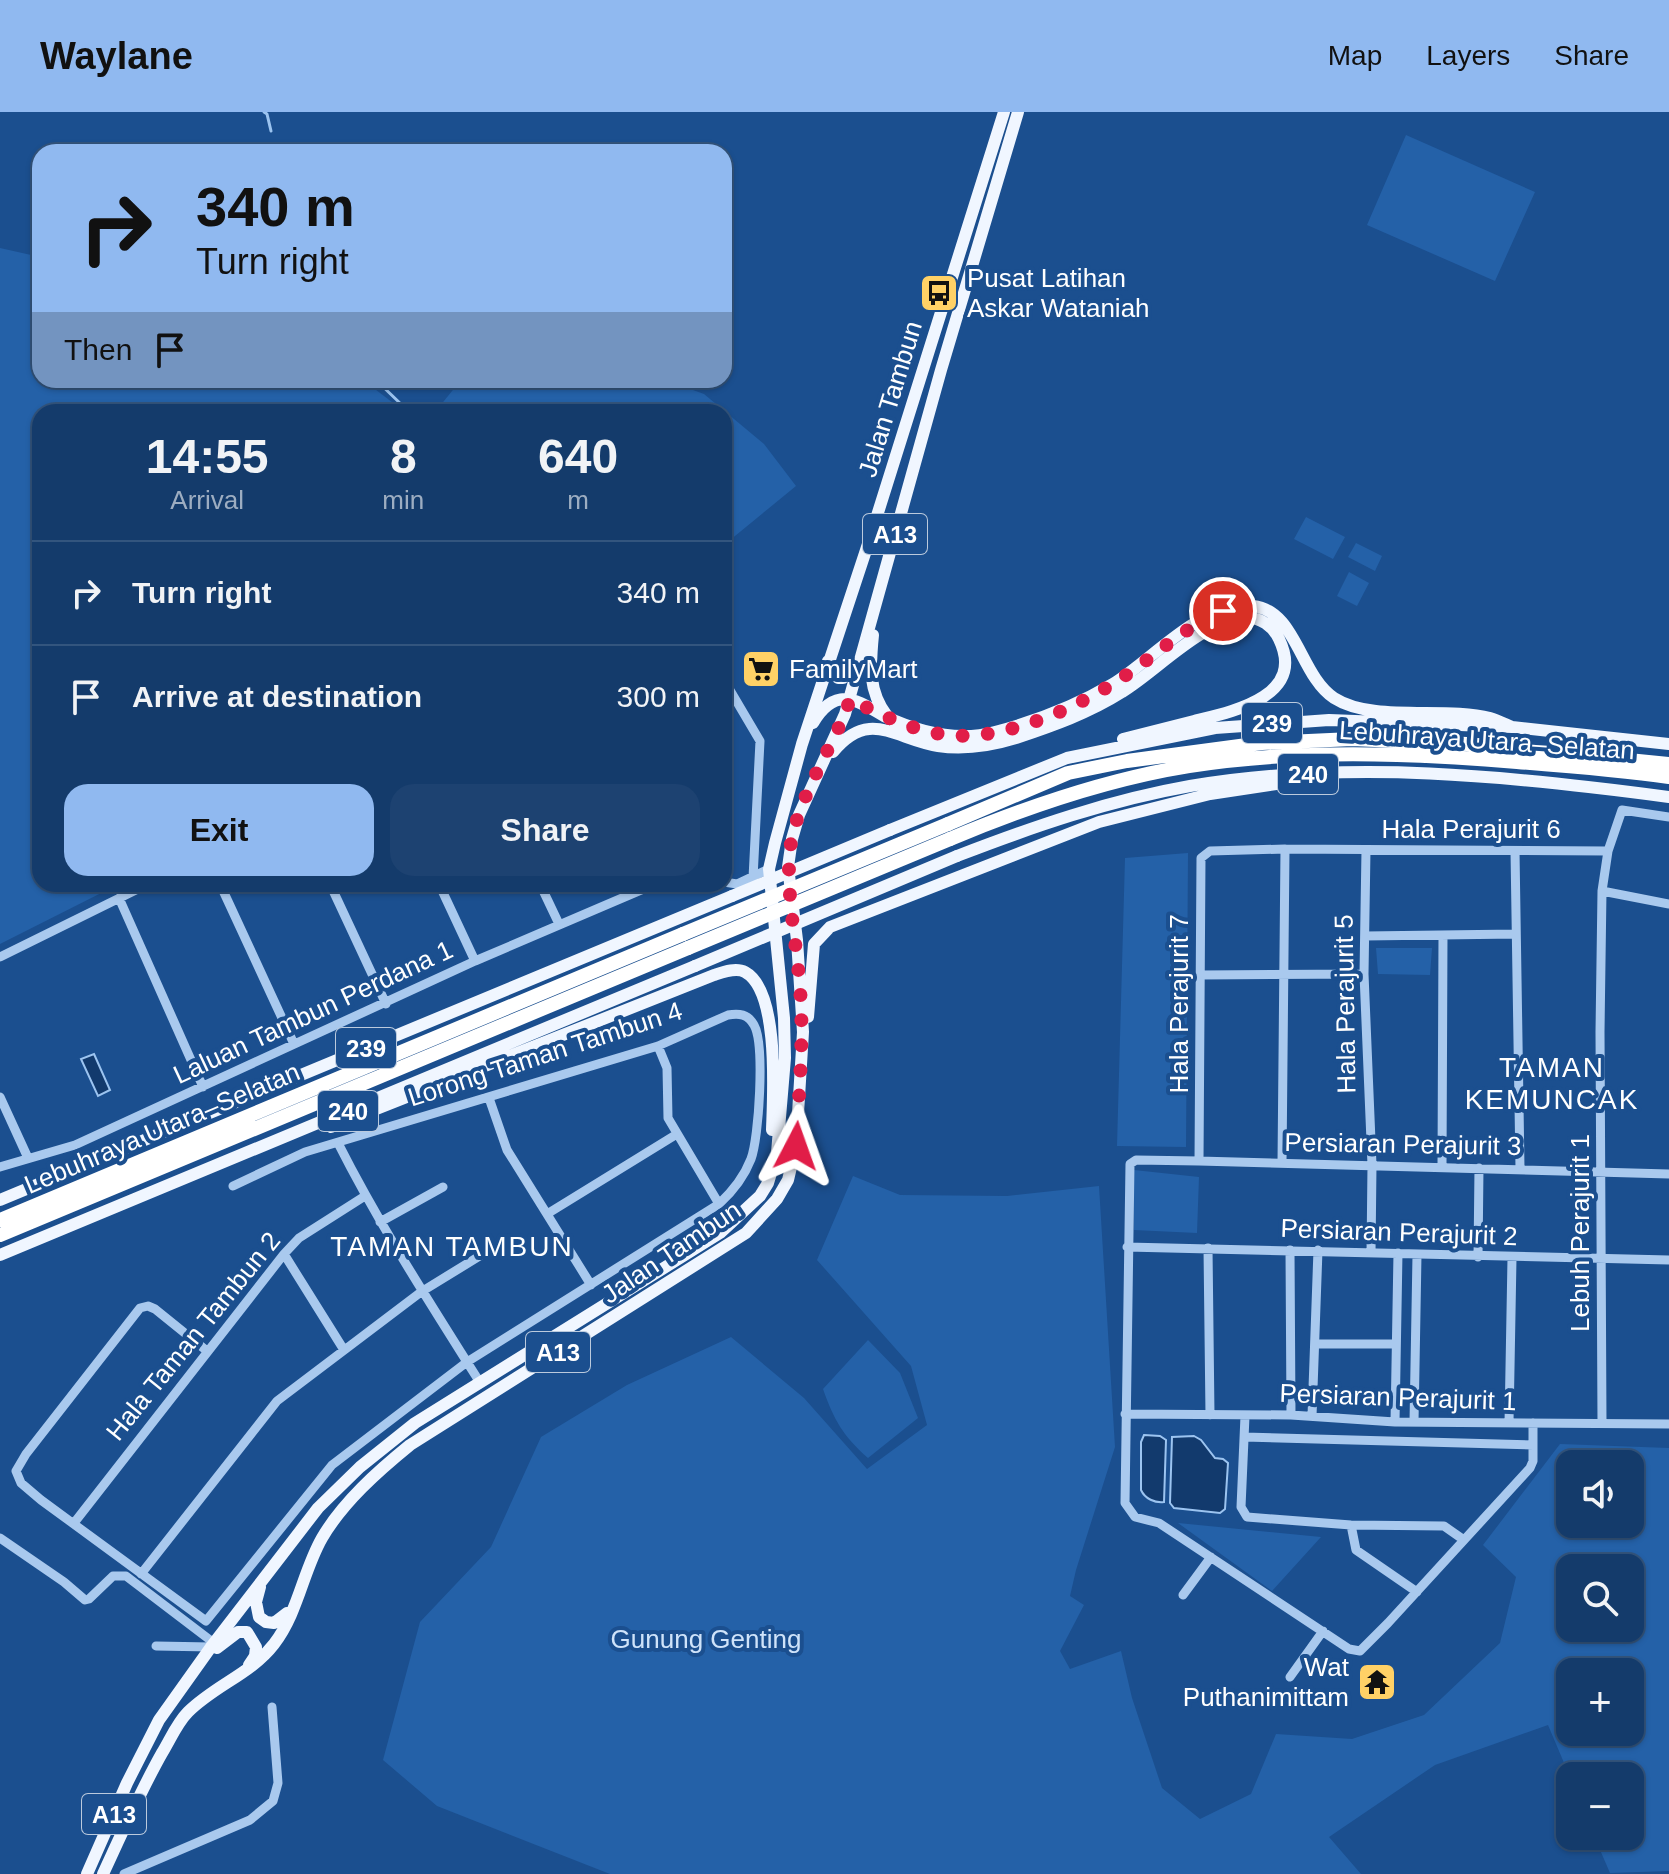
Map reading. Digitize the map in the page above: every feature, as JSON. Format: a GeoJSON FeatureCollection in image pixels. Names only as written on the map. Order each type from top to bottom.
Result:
{"type":"FeatureCollection","features":[{"type":"Feature","properties":{"kind":"highway","name":"Lebuhraya Utara–Selatan"},"geometry":{"type":"LineString","coordinates":[[0,1220],[949,832],[1068,773],[1127,761],[1262,743],[1352,739],[1552,750],[1669,764]]}},
{"type":"Feature","properties":{"kind":"highway","name":"Lebuhraya Utara–Selatan"},"geometry":{"type":"LineString","coordinates":[[949,832],[1130,779],[1189,766],[1313,753],[1403,754],[1669,777]]}},
{"type":"Feature","properties":{"kind":"highway","name":"Lebuhraya Utara–Selatan"},"geometry":{"type":"LineString","coordinates":[[0,1235],[686,941]]}},
{"type":"Feature","properties":{"kind":"main road","name":"Jalan Tambun"},"geometry":{"type":"LineString","coordinates":[[87,1874],[153,1731],[213,1645],[318,1508],[360,1467],[415,1423],[720,1233],[760,1196],[768,1183],[777,1153],[785,1058],[769,869],[802,742],[1004,112]]}},
{"type":"Feature","properties":{"kind":"main road","name":"Jalan Tambun"},"geometry":{"type":"LineString","coordinates":[[103,1874],[142,1789],[186,1713],[262,1659],[276,1641],[297,1600],[321,1539],[365,1485],[400,1454],[487,1396],[726,1246],[756,1224],[788,1180],[796,1146],[803,1032],[788,867],[792,839],[799,815],[850,699],[941,366],[1018,112]]}},
{"type":"Feature","properties":{"kind":"main road"},"geometry":{"type":"LineString","coordinates":[[903,432],[915,417],[927,380],[941,366],[938,345],[945,315],[945,296]]}},
{"type":"Feature","properties":{"kind":"main road"},"geometry":{"type":"LineString","coordinates":[[880,584],[871,684],[878,705],[888,718]]}},
{"type":"Feature","properties":{"kind":"main road"},"geometry":{"type":"LineString","coordinates":[[802,742],[825,707],[837,700],[850,699],[888,718],[937,734],[984,735],[1008,729],[1085,700],[1209,617],[1237,607],[1250,606],[1262,607],[1280,620],[1290,632],[1316,681],[1342,702],[1373,709],[1488,717],[1512,727]]}},
{"type":"Feature","properties":{"kind":"main road"},"geometry":{"type":"LineString","coordinates":[[821,766],[842,741],[858,730],[868,728],[890,731],[935,746],[988,746],[1091,710],[1122,692],[1199,635],[1236,619],[1258,618],[1274,630],[1284,658],[1279,681],[1274,690],[1251,705],[1100,744],[1067,758]]}},
{"type":"Feature","properties":{"kind":"main road"},"geometry":{"type":"LineString","coordinates":[[828,661],[831,672],[843,678],[864,649]]}},
{"type":"Feature","properties":{"kind":"main road","name":"239"},"geometry":{"type":"LineString","coordinates":[[0,1200],[1067,758],[1215,728],[1329,720],[1512,727],[1669,744]]}},
{"type":"Feature","properties":{"kind":"main road"},"geometry":{"type":"LineString","coordinates":[[803,1032],[809,1013],[814,944],[830,927],[1099,822],[1166,804],[1287,783],[1324,773]]}},
{"type":"Feature","properties":{"kind":"main road","name":"240"},"geometry":{"type":"LineString","coordinates":[[0,1255],[957,856],[1063,817],[1132,798],[1253,777],[1324,773],[1419,773],[1669,797]]}},
{"type":"Feature","properties":{"kind":"main road"},"geometry":{"type":"LineString","coordinates":[[258,1149],[286,1145],[714,975],[736,970],[751,977],[768,1010],[773,1058],[772,1132],[777,1153]]}},
{"type":"Feature","properties":{"kind":"main road"},"geometry":{"type":"LineString","coordinates":[[263,1578],[256,1611],[266,1622],[274,1623],[283,1618],[297,1600]]}},
{"type":"Feature","properties":{"kind":"main road"},"geometry":{"type":"LineString","coordinates":[[197,1667],[230,1637],[238,1632],[247,1632],[256,1647],[255,1656],[243,1674]]}},
{"type":"Feature","properties":{"kind":"street"},"geometry":{"type":"LineString","coordinates":[[732,694],[760,741],[753,878]]}},
{"type":"Feature","properties":{"kind":"street"},"geometry":{"type":"LineString","coordinates":[[1608,851],[1619,813],[1627,809],[1669,817]]}},
{"type":"Feature","properties":{"kind":"street"},"geometry":{"type":"LineString","coordinates":[[1282,1163],[1285,849]]}},
{"type":"Feature","properties":{"kind":"street","name":"Hala Perajurit 5"},"geometry":{"type":"LineString","coordinates":[[1366,850],[1364,974],[1372,1165],[1371,1253]]}},
{"type":"Feature","properties":{"kind":"street","name":"Hala Perajurit 6"},"geometry":{"type":"LineString","coordinates":[[1210,851],[1608,851]]}},
{"type":"Feature","properties":{"kind":"street","name":"Hala Perajurit 7"},"geometry":{"type":"LineString","coordinates":[[1199,1161],[1201,858],[1210,851]]}},
{"type":"Feature","properties":{"kind":"street"},"geometry":{"type":"LineString","coordinates":[[1515,851],[1520,1168]]}},
{"type":"Feature","properties":{"kind":"street","name":"Lebuh Perajurit 1"},"geometry":{"type":"LineString","coordinates":[[1602,1423],[1602,891],[1608,851]]}},
{"type":"Feature","properties":{"kind":"street"},"geometry":{"type":"LineString","coordinates":[[732,883],[753,878],[769,869]]}},
{"type":"Feature","properties":{"kind":"street"},"geometry":{"type":"LineString","coordinates":[[1602,891],[1669,904]]}},
{"type":"Feature","properties":{"kind":"street"},"geometry":{"type":"LineString","coordinates":[[0,957],[131,892]]}},
{"type":"Feature","properties":{"kind":"street"},"geometry":{"type":"LineString","coordinates":[[224,892],[294,1044]]}},
{"type":"Feature","properties":{"kind":"street"},"geometry":{"type":"LineString","coordinates":[[334,892],[386,1004]]}},
{"type":"Feature","properties":{"kind":"street"},"geometry":{"type":"LineString","coordinates":[[443,892],[475,961]]}},
{"type":"Feature","properties":{"kind":"street"},"geometry":{"type":"LineString","coordinates":[[544,892],[559,924]]}},
{"type":"Feature","properties":{"kind":"street","name":"Laluan Tambun Perdana 1"},"geometry":{"type":"LineString","coordinates":[[0,1167],[75,1145],[628,892]]}},
{"type":"Feature","properties":{"kind":"street"},"geometry":{"type":"LineString","coordinates":[[119,898],[203,1087]]}},
{"type":"Feature","properties":{"kind":"street"},"geometry":{"type":"LineString","coordinates":[[1365,936],[1516,934]]}},
{"type":"Feature","properties":{"kind":"street"},"geometry":{"type":"LineString","coordinates":[[1442,1167],[1443,935]]}},
{"type":"Feature","properties":{"kind":"street"},"geometry":{"type":"LineString","coordinates":[[1201,975],[1364,974]]}},
{"type":"Feature","properties":{"kind":"street","name":"Lorong Taman Tambun 4"},"geometry":{"type":"LineString","coordinates":[[233,1186],[305,1152],[658,1046],[737,1013],[747,1017],[757,1032],[758,1119],[755,1146],[747,1167],[719,1204]]}},
{"type":"Feature","properties":{"kind":"street"},"geometry":{"type":"LineString","coordinates":[[207,1351],[155,1309],[148,1306],[140,1308],[17,1467],[18,1480],[201,1620],[211,1619],[332,1465],[467,1362],[719,1204],[668,1118],[667,1068],[658,1046]]}},
{"type":"Feature","properties":{"kind":"street"},"geometry":{"type":"LineString","coordinates":[[0,1097],[28,1158]]}},
{"type":"Feature","properties":{"kind":"street"},"geometry":{"type":"LineString","coordinates":[[489,1098],[502,1139],[591,1285]]}},
{"type":"Feature","properties":{"kind":"street"},"geometry":{"type":"LineString","coordinates":[[547,1214],[677,1134]]}},
{"type":"Feature","properties":{"kind":"street"},"geometry":{"type":"LineString","coordinates":[[338,1143],[421,1292],[479,1381]]}},
{"type":"Feature","properties":{"kind":"street","name":"Persiaran Perajurit 3"},"geometry":{"type":"LineString","coordinates":[[1127,1247],[1129,1166],[1136,1160],[1669,1174]]}},
{"type":"Feature","properties":{"kind":"street"},"geometry":{"type":"LineString","coordinates":[[1478,1257],[1479,1168]]}},
{"type":"Feature","properties":{"kind":"street"},"geometry":{"type":"LineString","coordinates":[[380,1222],[443,1187]]}},
{"type":"Feature","properties":{"kind":"street","name":"Hala Taman Tambun 2"},"geometry":{"type":"LineString","coordinates":[[74,1523],[284,1254],[299,1238],[365,1196]]}},
{"type":"Feature","properties":{"kind":"street"},"geometry":{"type":"LineString","coordinates":[[141,1574],[277,1401],[421,1292],[504,1241]]}},
{"type":"Feature","properties":{"kind":"street"},"geometry":{"type":"LineString","coordinates":[[1127,1247],[1125,1503],[1135,1517],[1159,1523],[1353,1651],[1365,1647],[1531,1466],[1533,1423]]}},
{"type":"Feature","properties":{"kind":"street","name":"Persiaran Perajurit 2"},"geometry":{"type":"LineString","coordinates":[[1127,1247],[1669,1260]]}},
{"type":"Feature","properties":{"kind":"street"},"geometry":{"type":"LineString","coordinates":[[1208,1248],[1210,1415]]}},
{"type":"Feature","properties":{"kind":"street"},"geometry":{"type":"LineString","coordinates":[[1290,1250],[1291,1415]]}},
{"type":"Feature","properties":{"kind":"street"},"geometry":{"type":"LineString","coordinates":[[1312,1416],[1318,1250]]}},
{"type":"Feature","properties":{"kind":"street"},"geometry":{"type":"LineString","coordinates":[[1395,1422],[1398,1253]]}},
{"type":"Feature","properties":{"kind":"street"},"geometry":{"type":"LineString","coordinates":[[284,1254],[344,1350]]}},
{"type":"Feature","properties":{"kind":"street"},"geometry":{"type":"LineString","coordinates":[[1414,1422],[1417,1255]]}},
{"type":"Feature","properties":{"kind":"street"},"geometry":{"type":"LineString","coordinates":[[1509,1423],[1512,1258]]}},
{"type":"Feature","properties":{"kind":"street"},"geometry":{"type":"LineString","coordinates":[[1315,1344],[1396,1344]]}},
{"type":"Feature","properties":{"kind":"street","name":"Persiaran Perajurit 1"},"geometry":{"type":"LineString","coordinates":[[1125,1414],[1291,1415],[1395,1422],[1669,1424]]}},
{"type":"Feature","properties":{"kind":"street"},"geometry":{"type":"LineString","coordinates":[[1245,1416],[1241,1507],[1244,1515],[1351,1525],[1444,1526],[1464,1540]]}},
{"type":"Feature","properties":{"kind":"street","name":"Persiaran Perajurit 1"},"geometry":{"type":"LineString","coordinates":[[1244,1437],[1533,1445]]}},
{"type":"Feature","properties":{"kind":"street"},"geometry":{"type":"LineString","coordinates":[[1351,1525],[1356,1550],[1417,1592]]}},
{"type":"Feature","properties":{"kind":"street"},"geometry":{"type":"LineString","coordinates":[[0,1538],[85,1600],[113,1576],[126,1576],[213,1645]]}},
{"type":"Feature","properties":{"kind":"street"},"geometry":{"type":"LineString","coordinates":[[1183,1595],[1211,1557]]}},
{"type":"Feature","properties":{"kind":"street"},"geometry":{"type":"LineString","coordinates":[[1290,1677],[1323,1631]]}},
{"type":"Feature","properties":{"kind":"street"},"geometry":{"type":"LineString","coordinates":[[156,1646],[213,1645]]}},
{"type":"Feature","properties":{"kind":"street"},"geometry":{"type":"LineString","coordinates":[[124,1874],[250,1820],[273,1801],[278,1783],[272,1707]]}},
{"type":"Feature","properties":{"kind":"green space"},"geometry":{"type":"Polygon","coordinates":[[[1406,135],[1535,192],[1495,281],[1367,225],[1406,135]]]}},
{"type":"Feature","properties":{"kind":"green space"},"geometry":{"type":"Polygon","coordinates":[[[0,248],[32,255],[32,388],[374,388],[394,404],[32,404],[32,892],[103,892],[0,944],[0,248]]]}},
{"type":"Feature","properties":{"kind":"green space"},"geometry":{"type":"Polygon","coordinates":[[[454,388],[687,388],[704,394],[716,404],[442,404],[454,388]]]}},
{"type":"Feature","properties":{"kind":"green space"},"geometry":{"type":"Polygon","coordinates":[[[732,417],[764,444],[796,486],[732,538],[732,417]]]}},
{"type":"Feature","properties":{"kind":"green space"},"geometry":{"type":"Polygon","coordinates":[[[1306,517],[1345,537],[1333,559],[1294,539],[1306,517]]]}},
{"type":"Feature","properties":{"kind":"green space"},"geometry":{"type":"Polygon","coordinates":[[[1356,543],[1382,556],[1375,571],[1348,557],[1356,543]]]}},
{"type":"Feature","properties":{"kind":"green space"},"geometry":{"type":"Polygon","coordinates":[[[1349,572],[1369,583],[1357,606],[1337,596],[1349,572]]]}},
{"type":"Feature","properties":{"kind":"green space"},"geometry":{"type":"Polygon","coordinates":[[[1188,853],[1186,1147],[1117,1146],[1125,858],[1188,853]]]}},
{"type":"Feature","properties":{"kind":"green space"},"geometry":{"type":"Polygon","coordinates":[[[1376,948],[1432,948],[1430,975],[1378,974],[1376,948]]]}},
{"type":"Feature","properties":{"kind":"green space"},"geometry":{"type":"Polygon","coordinates":[[[1134,1170],[1199,1177],[1197,1233],[1134,1230],[1134,1170]]]}},
{"type":"Feature","properties":{"kind":"green space","name":"Gunung Genting"},"geometry":{"type":"Polygon","coordinates":[[[853,1176],[900,1195],[1007,1196],[1099,1186],[1115,1447],[1070,1596],[1084,1605],[1060,1651],[1070,1669],[1121,1651],[1132,1698],[1162,1788],[1200,1819],[1251,1794],[1276,1734],[1352,1739],[1424,1715],[1500,1643],[1516,1577],[1483,1545],[1560,1444],[1669,1448],[1669,1871],[1610,1873],[1600,1850],[1644,1850],[1644,1762],[1564,1762],[1557,1746],[1644,1746],[1644,1658],[1556,1658],[1556,1744],[1548,1725],[1435,1765],[1329,1837],[1361,1874],[610,1874],[437,1806],[383,1760],[420,1622],[491,1547],[541,1437],[627,1385],[731,1337],[804,1398],[867,1469],[927,1425],[911,1366],[817,1260],[853,1176]]]}},
{"type":"Feature","properties":{"kind":"green space"},"geometry":{"type":"Polygon","coordinates":[[[868,1340],[900,1373],[918,1418],[868,1458],[840,1427],[823,1389],[868,1340]]]}},
{"type":"Feature","properties":{"kind":"green space"},"geometry":{"type":"Polygon","coordinates":[[[1178,1523],[1321,1537],[1272,1591],[1178,1523]]]}},
{"type":"Feature","properties":{"kind":"shaded area"},"geometry":{"type":"Polygon","coordinates":[[[94,1054],[110,1090],[98,1096],[81,1059],[94,1054]]]}},
{"type":"Feature","properties":{"kind":"shaded area"},"geometry":{"type":"Polygon","coordinates":[[[1144,1435],[1160,1436],[1166,1440],[1164,1502],[1151,1500],[1141,1490],[1141,1442],[1144,1435]]]}},
{"type":"Feature","properties":{"kind":"shaded area"},"geometry":{"type":"Polygon","coordinates":[[[1194,1436],[1215,1458],[1228,1463],[1225,1509],[1220,1513],[1174,1508],[1170,1503],[1172,1437],[1194,1436]]]}},
{"type":"Feature","properties":{"kind":"waterway"},"geometry":{"type":"LineString","coordinates":[[264,112],[271,131]]}},
{"type":"Feature","properties":{"kind":"waterway"},"geometry":{"type":"LineString","coordinates":[[384,388],[401,404]]}},
{"type":"Feature","properties":{"kind":"place","name":"Pusat Latihan Askar Wataniah"},"geometry":{"type":"Point","coordinates":[939,293]}},
{"type":"Feature","properties":{"kind":"place","name":"FamilyMart"},"geometry":{"type":"Point","coordinates":[761,669]}},
{"type":"Feature","properties":{"kind":"place","name":"Wat Puthanimittam"},"geometry":{"type":"Point","coordinates":[1377,1682]}},
{"type":"Feature","properties":{"kind":"district","name":"TAMAN KEMUNCAK"},"geometry":{"type":"Point","coordinates":[1552,1083]}},
{"type":"Feature","properties":{"kind":"district","name":"TAMAN TAMBUN"},"geometry":{"type":"Point","coordinates":[452,1246]}},
{"type":"Feature","properties":{"kind":"route"},"geometry":{"type":"LineString","coordinates":[[796,1146],[803,1032],[789,854],[799,815],[850,699],[900,723],[937,734],[984,735],[1050,715],[1085,700],[1116,682],[1192,626],[1223,611]]}}]}
